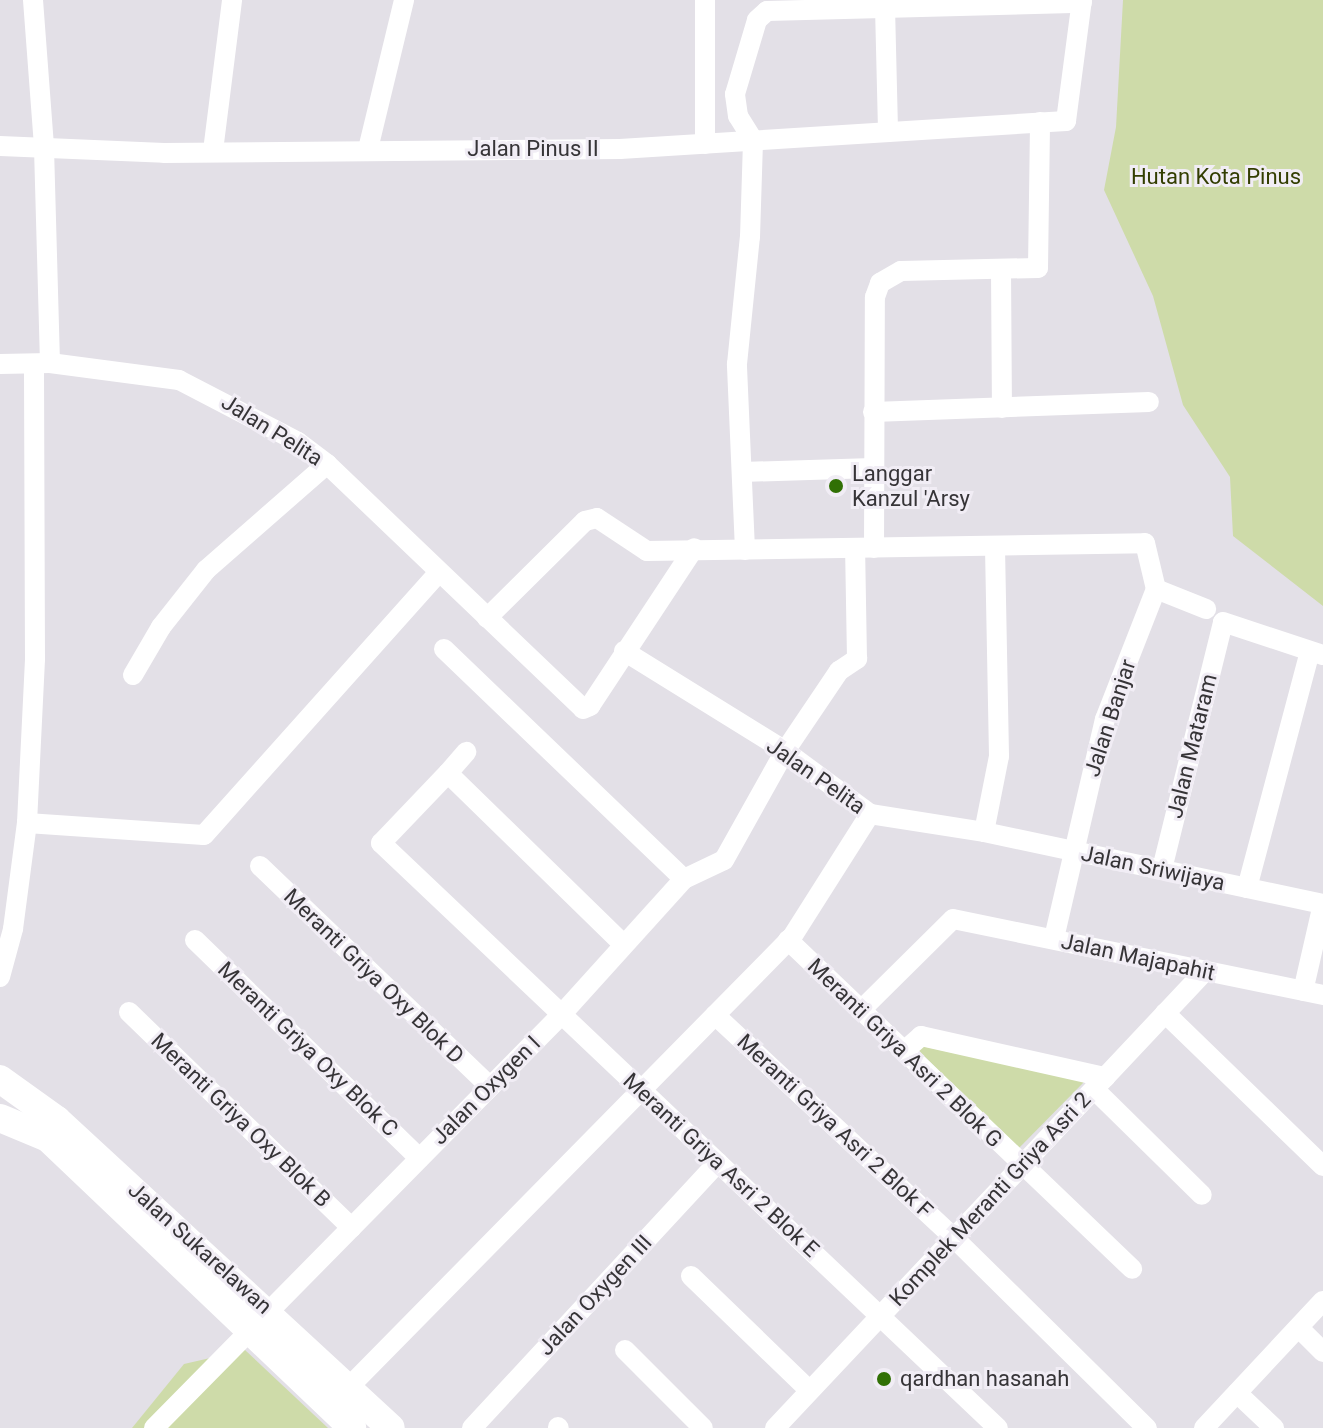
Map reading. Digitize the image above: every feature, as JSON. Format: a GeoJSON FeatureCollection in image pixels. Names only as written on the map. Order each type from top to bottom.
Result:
{"type":"FeatureCollection","features":[{"type":"Feature","properties":{"kind":"main road","name":"Jalan Sukarelawan"},"geometry":{"type":"LineString","coordinates":[[0,1079],[57,1120],[260,1319],[352,1428]]}},
{"type":"Feature","properties":{"kind":"main road","name":"Jalan Sukarelawan"},"geometry":{"type":"LineString","coordinates":[[0,1118],[48,1138],[260,1319],[349,1387],[391,1428]]}},
{"type":"Feature","properties":{"kind":"street"},"geometry":{"type":"LineString","coordinates":[[0,977],[13,929],[27,823],[35,659],[44,148],[33,0]]}},
{"type":"Feature","properties":{"kind":"street"},"geometry":{"type":"LineString","coordinates":[[213,151],[232,0]]}},
{"type":"Feature","properties":{"kind":"street"},"geometry":{"type":"LineString","coordinates":[[368,149],[404,0]]}},
{"type":"Feature","properties":{"kind":"street"},"geometry":{"type":"LineString","coordinates":[[705,0],[705,144]]}},
{"type":"Feature","properties":{"kind":"street"},"geometry":{"type":"LineString","coordinates":[[745,550],[737,364],[750,237],[753,140],[738,116],[735,94],[762,13],[898,4],[1082,1]]}},
{"type":"Feature","properties":{"kind":"street","name":"Jalan Pinus II"},"geometry":{"type":"LineString","coordinates":[[0,146],[213,151],[705,144],[1065,121],[1082,1]]}},
{"type":"Feature","properties":{"kind":"street"},"geometry":{"type":"LineString","coordinates":[[888,132],[898,4]]}},
{"type":"Feature","properties":{"kind":"street"},"geometry":{"type":"LineString","coordinates":[[785,751],[839,671],[857,659],[873,468],[880,283],[901,271],[1038,268],[1040,122]]}},
{"type":"Feature","properties":{"kind":"street"},"geometry":{"type":"LineString","coordinates":[[1001,270],[1002,408]]}},
{"type":"Feature","properties":{"kind":"street","name":"Jalan Pelita"},"geometry":{"type":"LineString","coordinates":[[0,364],[42,364],[179,380],[231,404],[327,464],[583,709],[590,706],[624,651],[785,751],[870,814],[984,832]]}},
{"type":"Feature","properties":{"kind":"street"},"geometry":{"type":"LineString","coordinates":[[873,412],[1149,402]]}},
{"type":"Feature","properties":{"kind":"street"},"geometry":{"type":"LineString","coordinates":[[133,675],[161,627],[206,570],[327,464]]}},
{"type":"Feature","properties":{"kind":"street"},"geometry":{"type":"LineString","coordinates":[[742,472],[873,468]]}},
{"type":"Feature","properties":{"kind":"street"},"geometry":{"type":"LineString","coordinates":[[487,618],[585,521],[597,518],[647,551],[1145,543],[1156,589],[1206,609]]}},
{"type":"Feature","properties":{"kind":"street"},"geometry":{"type":"LineString","coordinates":[[984,832],[999,746],[995,546]]}},
{"type":"Feature","properties":{"kind":"street"},"geometry":{"type":"LineString","coordinates":[[624,651],[694,548]]}},
{"type":"Feature","properties":{"kind":"street"},"geometry":{"type":"LineString","coordinates":[[27,823],[204,835],[439,572]]}},
{"type":"Feature","properties":{"kind":"street","name":"Jalan Banjar"},"geometry":{"type":"LineString","coordinates":[[1054,939],[1105,719],[1156,589]]}},
{"type":"Feature","properties":{"kind":"street","name":"Jalan Mataram"},"geometry":{"type":"LineString","coordinates":[[1162,869],[1223,622],[1316,653]]}},
{"type":"Feature","properties":{"kind":"street"},"geometry":{"type":"LineString","coordinates":[[444,649],[684,879]]}},
{"type":"Feature","properties":{"kind":"street"},"geometry":{"type":"LineString","coordinates":[[1247,888],[1316,653]]}},
{"type":"Feature","properties":{"kind":"street","name":"Jalan Oxygen I"},"geometry":{"type":"LineString","coordinates":[[154,1428],[488,1085],[561,1015],[622,943],[684,879],[724,860],[785,751]]}},
{"type":"Feature","properties":{"kind":"street"},"geometry":{"type":"LineString","coordinates":[[466,752],[448,773],[622,943]]}},
{"type":"Feature","properties":{"kind":"street","name":"Meranti Griya Asri 2 Blok E"},"geometry":{"type":"LineString","coordinates":[[448,773],[381,846],[882,1314],[998,1428]]}},
{"type":"Feature","properties":{"kind":"street"},"geometry":{"type":"LineString","coordinates":[[349,1387],[788,940],[870,814]]}},
{"type":"Feature","properties":{"kind":"street","name":"Jalan Sriwijaya"},"geometry":{"type":"LineString","coordinates":[[984,832],[1323,904]]}},
{"type":"Feature","properties":{"kind":"street","name":"Meranti Griya Oxy Blok D"},"geometry":{"type":"LineString","coordinates":[[260,866],[488,1085]]}},
{"type":"Feature","properties":{"kind":"street"},"geometry":{"type":"LineString","coordinates":[[1313,993],[1323,904]]}},
{"type":"Feature","properties":{"kind":"street","name":"Jalan Majapahit"},"geometry":{"type":"LineString","coordinates":[[861,1010],[953,919],[1313,993]]}},
{"type":"Feature","properties":{"kind":"street","name":"Meranti Griya Oxy Blok C"},"geometry":{"type":"LineString","coordinates":[[195,940],[419,1158]]}},
{"type":"Feature","properties":{"kind":"street","name":"Meranti Griya Asri 2 Blok G"},"geometry":{"type":"LineString","coordinates":[[788,940],[1132,1269]]}},
{"type":"Feature","properties":{"kind":"street","name":"Komplek Meranti Griya Asri 2"},"geometry":{"type":"LineString","coordinates":[[775,1428],[1205,971]]}},
{"type":"Feature","properties":{"kind":"street","name":"Meranti Griya Oxy Blok B"},"geometry":{"type":"LineString","coordinates":[[129,1012],[352,1228]]}},
{"type":"Feature","properties":{"kind":"street"},"geometry":{"type":"LineString","coordinates":[[1165,1013],[1323,1166]]}},
{"type":"Feature","properties":{"kind":"street","name":"Meranti Griya Asri 2 Blok F"},"geometry":{"type":"LineString","coordinates":[[715,1015],[954,1238],[1147,1428]]}},
{"type":"Feature","properties":{"kind":"street"},"geometry":{"type":"LineString","coordinates":[[904,1051],[921,1036],[1099,1083],[1202,1195]]}},
{"type":"Feature","properties":{"kind":"street","name":"Jalan Oxygen III"},"geometry":{"type":"LineString","coordinates":[[472,1428],[718,1162]]}},
{"type":"Feature","properties":{"kind":"street"},"geometry":{"type":"LineString","coordinates":[[691,1276],[810,1391]]}},
{"type":"Feature","properties":{"kind":"street"},"geometry":{"type":"LineString","coordinates":[[1204,1428],[1323,1301]]}},
{"type":"Feature","properties":{"kind":"street"},"geometry":{"type":"LineString","coordinates":[[1299,1328],[1323,1352]]}},
{"type":"Feature","properties":{"kind":"street"},"geometry":{"type":"LineString","coordinates":[[625,1350],[703,1428]]}},
{"type":"Feature","properties":{"kind":"street"},"geometry":{"type":"LineString","coordinates":[[1237,1393],[1274,1428]]}},
{"type":"Feature","properties":{"kind":"green space","name":"Hutan Kota Pinus"},"geometry":{"type":"Polygon","coordinates":[[[1123,0],[1323,0],[1323,606],[1233,536],[1230,477],[1183,405],[1153,296],[1104,190],[1116,127],[1123,0]]]}},
{"type":"Feature","properties":{"kind":"green space"},"geometry":{"type":"Polygon","coordinates":[[[912,1044],[1085,1081],[1018,1149],[912,1044]]]}},
{"type":"Feature","properties":{"kind":"green space"},"geometry":{"type":"Polygon","coordinates":[[[245,1350],[328,1428],[132,1428],[184,1364],[245,1350]]]}},
{"type":"Feature","properties":{"kind":"place","name":"Langgar Kanzul 'Arsy"},"geometry":{"type":"Point","coordinates":[836,486]}},
{"type":"Feature","properties":{"kind":"place","name":"qardhan hasanah"},"geometry":{"type":"Point","coordinates":[884,1379]}}]}
